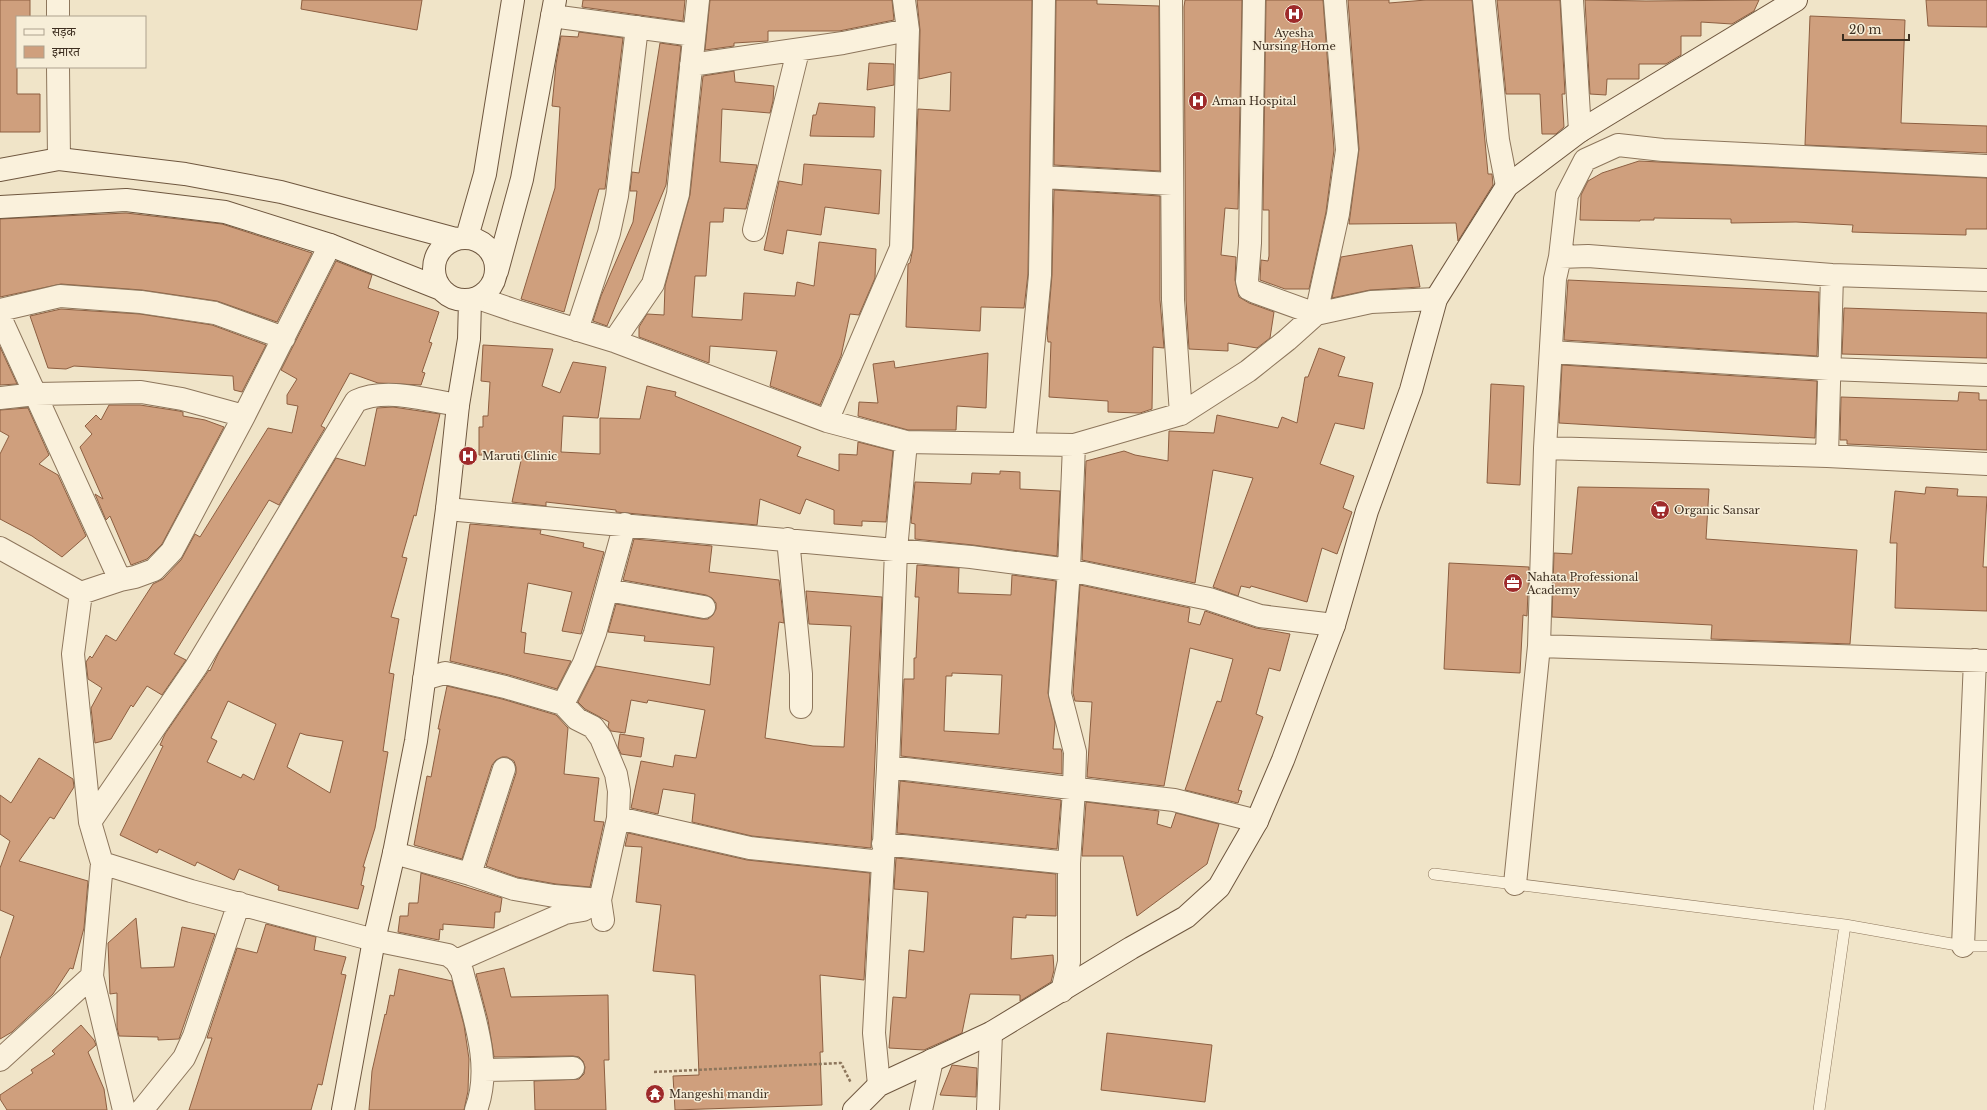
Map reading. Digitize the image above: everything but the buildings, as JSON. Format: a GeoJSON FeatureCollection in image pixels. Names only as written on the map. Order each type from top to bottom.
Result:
{"type":"FeatureCollection","features":[{"type":"Feature","properties":{"kind":"street"},"geometry":{"type":"LineString","coordinates":[[58,0],[58,16]]}},
{"type":"Feature","properties":{"kind":"street"},"geometry":{"type":"LineString","coordinates":[[441,289],[436,280],[434,270],[435,260],[443,246],[462,238],[484,174],[513,0]]}},
{"type":"Feature","properties":{"kind":"street"},"geometry":{"type":"LineString","coordinates":[[614,340],[654,284],[678,194],[698,0]]}},
{"type":"Feature","properties":{"kind":"street"},"geometry":{"type":"LineString","coordinates":[[826,421],[900,248],[908,30],[904,0]]}},
{"type":"Feature","properties":{"kind":"street"},"geometry":{"type":"LineString","coordinates":[[1024,444],[1040,275],[1044,0]]}},
{"type":"Feature","properties":{"kind":"street"},"geometry":{"type":"LineString","coordinates":[[1171,0],[1172,300],[1181,414]]}},
{"type":"Feature","properties":{"kind":"street"},"geometry":{"type":"LineString","coordinates":[[1254,0],[1251,204],[1247,281],[1249,289],[1255,292],[1316,314]]}},
{"type":"Feature","properties":{"kind":"street"},"geometry":{"type":"LineString","coordinates":[[1316,314],[1338,214],[1347,150],[1335,0]]}},
{"type":"Feature","properties":{"kind":"street"},"geometry":{"type":"LineString","coordinates":[[1484,0],[1498,140],[1507,186]]}},
{"type":"Feature","properties":{"kind":"street"},"geometry":{"type":"LineString","coordinates":[[1572,0],[1580,131]]}},
{"type":"Feature","properties":{"kind":"street"},"geometry":{"type":"LineString","coordinates":[[858,1107],[879,1085],[991,1033],[1131,948],[1186,917],[1219,887],[1257,821],[1283,760],[1334,625],[1367,511],[1411,390],[1436,299],[1507,186],[1580,131],[1778,6],[1796,0]]}},
{"type":"Feature","properties":{"kind":"street"},"geometry":{"type":"LineString","coordinates":[[343,1110],[374,940],[394,853],[416,741],[447,509],[458,405],[474,299],[491,287],[497,271],[522,179],[554,8],[637,26],[694,34]]}},
{"type":"Feature","properties":{"kind":"street"},"geometry":{"type":"LineString","coordinates":[[578,330],[609,233],[617,196],[637,26]]}},
{"type":"Feature","properties":{"kind":"street"},"geometry":{"type":"LineString","coordinates":[[691,65],[798,51],[908,30]]}},
{"type":"Feature","properties":{"kind":"street"},"geometry":{"type":"LineString","coordinates":[[754,230],[798,51]]}},
{"type":"Feature","properties":{"kind":"street"},"geometry":{"type":"LineString","coordinates":[[58,68],[59,159]]}},
{"type":"Feature","properties":{"kind":"street"},"geometry":{"type":"LineString","coordinates":[[1515,884],[1538,646],[1545,448],[1555,279],[1560,257],[1566,195],[1585,160],[1618,145],[1663,150],[1987,166]]}},
{"type":"Feature","properties":{"kind":"street"},"geometry":{"type":"LineString","coordinates":[[0,170],[59,159],[186,174],[281,192],[462,238],[477,239],[486,244],[492,252],[497,271]]}},
{"type":"Feature","properties":{"kind":"street"},"geometry":{"type":"LineString","coordinates":[[1042,177],[1172,184]]}},
{"type":"Feature","properties":{"kind":"street"},"geometry":{"type":"LineString","coordinates":[[0,207],[126,200],[225,212],[330,245],[441,289],[454,298],[474,299],[614,340],[826,421],[906,442],[1074,445],[1181,414],[1248,371],[1287,340],[1316,314],[1371,302],[1436,299]]}},
{"type":"Feature","properties":{"kind":"street"},"geometry":{"type":"LineString","coordinates":[[0,548],[81,593],[154,570],[172,551],[244,416],[330,245]]}},
{"type":"Feature","properties":{"kind":"street"},"geometry":{"type":"LineString","coordinates":[[1560,257],[1588,256],[1832,275],[1987,280]]}},
{"type":"Feature","properties":{"kind":"street"},"geometry":{"type":"LineString","coordinates":[[1827,456],[1832,275]]}},
{"type":"Feature","properties":{"kind":"street"},"geometry":{"type":"LineString","coordinates":[[0,310],[60,296],[141,302],[215,313],[284,338]]}},
{"type":"Feature","properties":{"kind":"street"},"geometry":{"type":"LineString","coordinates":[[0,317],[120,580]]}},
{"type":"Feature","properties":{"kind":"street"},"geometry":{"type":"LineString","coordinates":[[1551,352],[1829,369],[1987,375]]}},
{"type":"Feature","properties":{"kind":"street"},"geometry":{"type":"LineString","coordinates":[[0,398],[36,394],[141,392],[182,399],[244,416]]}},
{"type":"Feature","properties":{"kind":"street"},"geometry":{"type":"LineString","coordinates":[[90,822],[196,667],[356,401],[367,396],[393,395],[458,405]]}},
{"type":"Feature","properties":{"kind":"street"},"geometry":{"type":"LineString","coordinates":[[879,1085],[874,1033],[888,767],[896,550],[906,442]]}},
{"type":"Feature","properties":{"kind":"street"},"geometry":{"type":"LineString","coordinates":[[1062,991],[1069,962],[1069,863],[1074,790],[1074,752],[1060,694],[1069,570],[1074,445]]}},
{"type":"Feature","properties":{"kind":"street"},"geometry":{"type":"LineString","coordinates":[[1545,448],[1827,456],[1987,464]]}},
{"type":"Feature","properties":{"kind":"street"},"geometry":{"type":"LineString","coordinates":[[447,509],[971,556],[1069,570],[1209,599],[1260,616],[1334,625]]}},
{"type":"Feature","properties":{"kind":"street"},"geometry":{"type":"LineString","coordinates":[[563,704],[584,663],[607,590],[625,524]]}},
{"type":"Feature","properties":{"kind":"street"},"geometry":{"type":"LineString","coordinates":[[788,539],[801,674],[801,707]]}},
{"type":"Feature","properties":{"kind":"street"},"geometry":{"type":"LineString","coordinates":[[607,590],[704,607]]}},
{"type":"Feature","properties":{"kind":"street"},"geometry":{"type":"LineString","coordinates":[[81,593],[73,654],[90,822],[102,863],[92,976],[124,1110]]}},
{"type":"Feature","properties":{"kind":"street"},"geometry":{"type":"LineString","coordinates":[[1538,646],[1981,660],[1963,946]]}},
{"type":"Feature","properties":{"kind":"street"},"geometry":{"type":"LineString","coordinates":[[424,679],[445,673],[505,687],[563,704],[578,719],[593,727],[601,738],[616,774],[619,792],[618,818],[602,910]]}},
{"type":"Feature","properties":{"kind":"street"},"geometry":{"type":"LineString","coordinates":[[888,767],[1074,790],[1174,800],[1257,821]]}},
{"type":"Feature","properties":{"kind":"street"},"geometry":{"type":"LineString","coordinates":[[470,874],[504,769]]}},
{"type":"Feature","properties":{"kind":"street"},"geometry":{"type":"LineString","coordinates":[[618,818],[750,848],[883,853],[1069,863]]}},
{"type":"Feature","properties":{"kind":"street"},"geometry":{"type":"LineString","coordinates":[[394,853],[470,874],[514,889],[554,896],[602,910]]}},
{"type":"Feature","properties":{"kind":"street"},"geometry":{"type":"LineString","coordinates":[[102,863],[374,940],[448,955],[456,961],[462,971],[484,1070],[482,1090],[476,1110]]}},
{"type":"Feature","properties":{"kind":"street"},"geometry":{"type":"LineString","coordinates":[[142,1110],[184,1058],[194,1036],[239,903]]}},
{"type":"Feature","properties":{"kind":"street"},"geometry":{"type":"LineString","coordinates":[[456,961],[565,914],[583,910],[602,910]]}},
{"type":"Feature","properties":{"kind":"street"},"geometry":{"type":"LineString","coordinates":[[0,1060],[92,976]]}},
{"type":"Feature","properties":{"kind":"street"},"geometry":{"type":"LineString","coordinates":[[988,1110],[991,1033]]}},
{"type":"Feature","properties":{"kind":"street"},"geometry":{"type":"LineString","coordinates":[[922,1110],[932,1060]]}},
{"type":"Feature","properties":{"kind":"street"},"geometry":{"type":"LineString","coordinates":[[484,1070],[573,1068]]}},
{"type":"Feature","properties":{"kind":"lane"},"geometry":{"type":"LineString","coordinates":[[1434,874],[1845,925],[1963,946],[1987,946]]}},
{"type":"Feature","properties":{"kind":"lane"},"geometry":{"type":"LineString","coordinates":[[1819,1110],[1845,925]]}},
{"type":"Feature","properties":{"kind":"path"},"geometry":{"type":"LineString","coordinates":[[654,1072],[841,1063],[858,1107]]}},
{"type":"Feature","properties":{"kind":"place","name":"Ayesha Nursing Home"},"geometry":{"type":"Point","coordinates":[1294,14]}},
{"type":"Feature","properties":{"kind":"place","name":"Aman Hospital"},"geometry":{"type":"Point","coordinates":[1198,101]}},
{"type":"Feature","properties":{"kind":"place","name":"Maruti Clinic"},"geometry":{"type":"Point","coordinates":[468,456]}},
{"type":"Feature","properties":{"kind":"place","name":"Organic Sansar"},"geometry":{"type":"Point","coordinates":[1660,510]}},
{"type":"Feature","properties":{"kind":"place","name":"Nahata Professional Academy"},"geometry":{"type":"Point","coordinates":[1513,583]}},
{"type":"Feature","properties":{"kind":"place","name":"Mangeshi mandir"},"geometry":{"type":"Point","coordinates":[655,1094]}}]}
